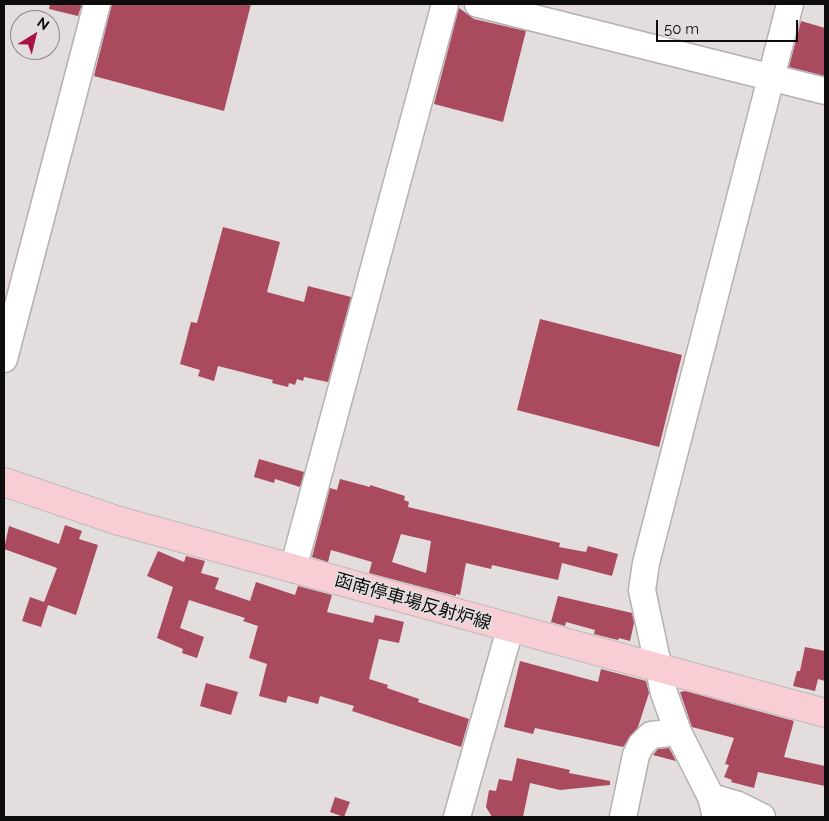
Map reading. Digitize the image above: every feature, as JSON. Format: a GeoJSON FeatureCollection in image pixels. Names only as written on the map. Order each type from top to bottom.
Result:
{"type":"FeatureCollection","features":[{"type":"Feature","properties":{"kind":"main road","name":"函南停車場反射炉線"},"geometry":{"type":"LineString","coordinates":[[4,482],[120,521],[510,629],[825,713]]}},
{"type":"Feature","properties":{"kind":"street"},"geometry":{"type":"LineString","coordinates":[[4,359],[97,4]]}},
{"type":"Feature","properties":{"kind":"street"},"geometry":{"type":"LineString","coordinates":[[293,569],[445,4]]}},
{"type":"Feature","properties":{"kind":"street"},"geometry":{"type":"LineString","coordinates":[[478,4],[825,91]]}},
{"type":"Feature","properties":{"kind":"street"},"geometry":{"type":"LineString","coordinates":[[762,817],[738,805],[714,807],[678,732],[664,693],[642,590],[646,563],[790,4]]}},
{"type":"Feature","properties":{"kind":"street"},"geometry":{"type":"LineString","coordinates":[[457,817],[510,629]]}},
{"type":"Feature","properties":{"kind":"street"},"geometry":{"type":"LineString","coordinates":[[623,817],[636,755],[641,745],[651,735],[678,732]]}},
{"type":"Feature","properties":{"kind":"building"},"geometry":{"type":"Polygon","coordinates":[[[50,4],[82,4],[78,16],[60,12],[60,10],[49,9],[50,4]]]}},
{"type":"Feature","properties":{"kind":"building"},"geometry":{"type":"Polygon","coordinates":[[[112,4],[251,4],[224,111],[94,76],[112,4]]]}},
{"type":"Feature","properties":{"kind":"building"},"geometry":{"type":"Polygon","coordinates":[[[459,8],[474,19],[526,31],[503,122],[434,104],[459,8]]]}},
{"type":"Feature","properties":{"kind":"building"},"geometry":{"type":"Polygon","coordinates":[[[801,21],[825,28],[825,76],[789,67],[801,21]]]}},
{"type":"Feature","properties":{"kind":"building"},"geometry":{"type":"Polygon","coordinates":[[[223,227],[280,242],[267,292],[304,302],[308,286],[351,297],[328,382],[304,377],[303,381],[297,379],[295,385],[289,383],[288,387],[272,383],[273,380],[218,366],[214,381],[198,376],[200,370],[180,364],[191,322],[197,323],[223,227]]]}},
{"type":"Feature","properties":{"kind":"building"},"geometry":{"type":"Polygon","coordinates":[[[540,319],[682,355],[659,447],[517,410],[540,319]]]}},
{"type":"Feature","properties":{"kind":"building"},"geometry":{"type":"Polygon","coordinates":[[[259,459],[304,472],[300,487],[275,479],[274,483],[254,477],[259,459]]]}},
{"type":"Feature","properties":{"kind":"building"},"geometry":{"type":"Polygon","coordinates":[[[340,479],[370,487],[370,485],[405,496],[404,500],[409,502],[408,507],[560,543],[559,547],[586,552],[588,546],[618,554],[612,576],[562,563],[558,580],[492,565],[491,569],[466,563],[460,595],[456,594],[456,596],[369,573],[372,562],[331,550],[328,562],[312,557],[330,488],[337,490],[340,479]],[[401,534],[392,562],[426,573],[431,541],[401,534]]]}},
{"type":"Feature","properties":{"kind":"building"},"geometry":{"type":"Polygon","coordinates":[[[65,525],[82,531],[79,539],[98,545],[76,615],[48,605],[41,627],[22,621],[30,597],[44,602],[57,568],[4,549],[9,526],[59,544],[65,525]]]}},
{"type":"Feature","properties":{"kind":"building"},"geometry":{"type":"Polygon","coordinates":[[[158,551],[184,562],[186,556],[205,561],[201,573],[219,578],[215,589],[250,601],[256,582],[295,595],[298,586],[332,595],[327,612],[373,623],[375,615],[404,622],[399,643],[379,639],[369,679],[388,685],[387,688],[419,699],[418,702],[469,719],[461,747],[352,711],[354,706],[320,696],[318,704],[288,696],[286,703],[259,696],[267,664],[249,658],[258,626],[243,621],[245,618],[189,600],[180,628],[204,637],[197,658],[182,653],[183,649],[157,638],[173,587],[147,576],[158,551]]]}},
{"type":"Feature","properties":{"kind":"building"},"geometry":{"type":"Polygon","coordinates":[[[558,596],[632,613],[634,623],[630,641],[594,634],[595,630],[566,622],[565,626],[551,622],[558,596]]]}},
{"type":"Feature","properties":{"kind":"building"},"geometry":{"type":"Polygon","coordinates":[[[805,647],[825,651],[825,681],[818,679],[815,691],[793,686],[797,671],[800,671],[805,647]]]}},
{"type":"Feature","properties":{"kind":"building"},"geometry":{"type":"Polygon","coordinates":[[[520,661],[598,682],[601,669],[646,681],[649,693],[638,727],[623,747],[535,728],[533,734],[504,727],[520,661]]]}},
{"type":"Feature","properties":{"kind":"building"},"geometry":{"type":"Polygon","coordinates":[[[206,683],[238,692],[231,715],[200,706],[206,683]]]}},
{"type":"Feature","properties":{"kind":"building"},"geometry":{"type":"Polygon","coordinates":[[[685,691],[794,721],[784,757],[825,766],[825,786],[758,772],[754,788],[731,782],[732,780],[724,777],[729,765],[725,764],[734,738],[692,727],[680,692],[685,691]]]}},
{"type":"Feature","properties":{"kind":"building"},"geometry":{"type":"Polygon","coordinates":[[[669,748],[676,761],[653,755],[658,749],[669,748]]]}},
{"type":"Feature","properties":{"kind":"building"},"geometry":{"type":"Polygon","coordinates":[[[517,758],[570,770],[569,773],[610,781],[610,785],[560,790],[530,783],[523,817],[492,817],[486,807],[489,790],[496,791],[499,779],[512,781],[517,758]]]}},
{"type":"Feature","properties":{"kind":"building"},"geometry":{"type":"Polygon","coordinates":[[[335,797],[350,802],[344,817],[330,812],[335,797]]]}}]}
